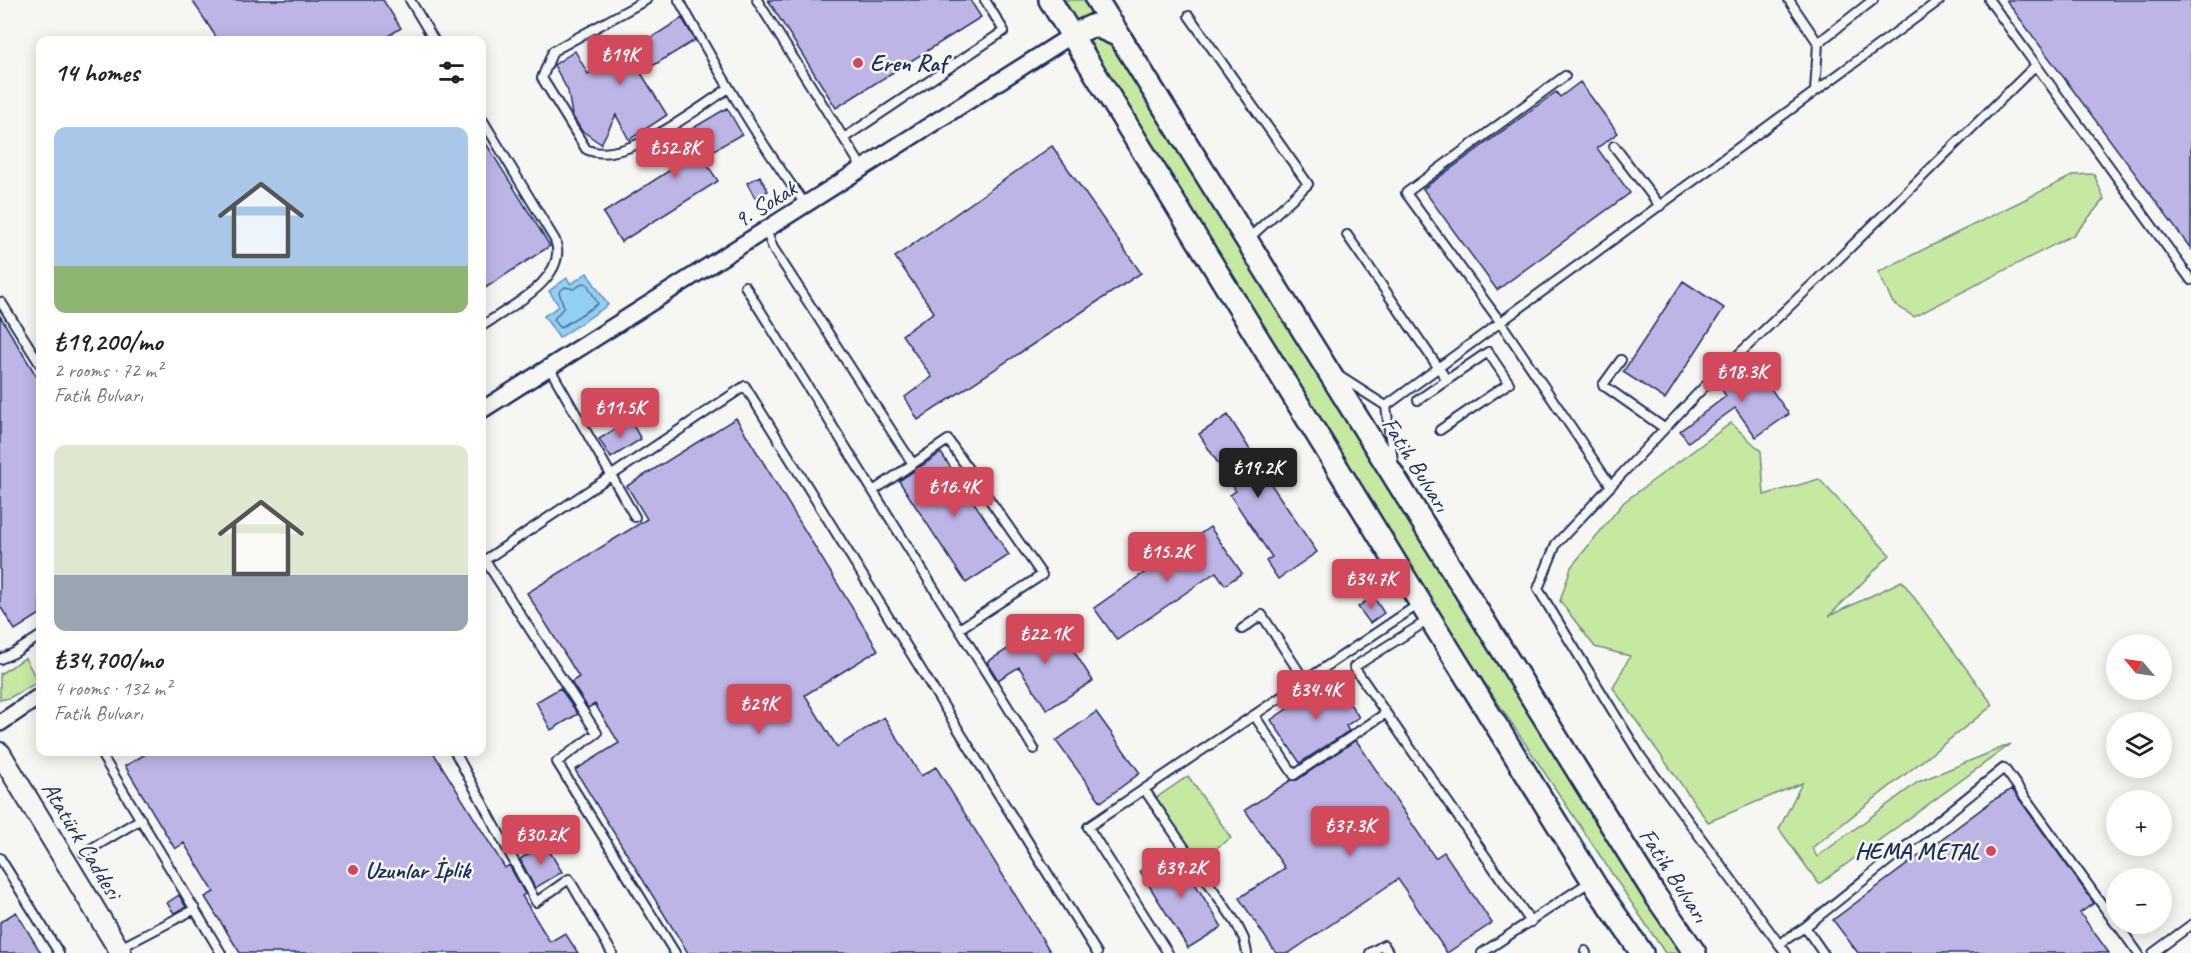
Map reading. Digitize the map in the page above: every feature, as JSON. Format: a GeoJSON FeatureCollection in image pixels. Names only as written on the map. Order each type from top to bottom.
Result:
{"type":"FeatureCollection","features":[{"type":"Feature","properties":{"kind":"main road"},"geometry":{"type":"LineString","coordinates":[[1050,0],[1425,611],[1593,880],[1642,953]]}},
{"type":"Feature","properties":{"kind":"main road","name":"Fatih Bulvarı"},"geometry":{"type":"LineString","coordinates":[[1097,0],[1653,892],[1695,953]]}},
{"type":"Feature","properties":{"kind":"main road"},"geometry":{"type":"LineString","coordinates":[[1072,35],[1094,25],[1119,36]]}},
{"type":"Feature","properties":{"kind":"street","name":"9. Sokak"},"geometry":{"type":"LineString","coordinates":[[486,407],[1072,35]]}},
{"type":"Feature","properties":{"kind":"street"},"geometry":{"type":"LineString","coordinates":[[0,723],[36,699]]}},
{"type":"Feature","properties":{"kind":"street","name":"Atatürk Caddesi"},"geometry":{"type":"LineString","coordinates":[[0,753],[120,951]]}},
{"type":"Feature","properties":{"kind":"lane"},"geometry":{"type":"LineString","coordinates":[[410,0],[432,36]]}},
{"type":"Feature","properties":{"kind":"lane"},"geometry":{"type":"LineString","coordinates":[[646,0],[554,51],[542,78],[586,148],[594,153],[639,146],[729,88]]}},
{"type":"Feature","properties":{"kind":"lane"},"geometry":{"type":"LineString","coordinates":[[679,0],[729,88],[786,178],[807,205]]}},
{"type":"Feature","properties":{"kind":"lane"},"geometry":{"type":"LineString","coordinates":[[757,0],[863,169]]}},
{"type":"Feature","properties":{"kind":"lane"},"geometry":{"type":"LineString","coordinates":[[844,138],[1004,31],[985,0]]}},
{"type":"Feature","properties":{"kind":"lane"},"geometry":{"type":"LineString","coordinates":[[1789,0],[1818,43],[1815,92]]}},
{"type":"Feature","properties":{"kind":"lane"},"geometry":{"type":"LineString","coordinates":[[1818,43],[1873,0]]}},
{"type":"Feature","properties":{"kind":"lane"},"geometry":{"type":"LineString","coordinates":[[1386,406],[1940,0]]}},
{"type":"Feature","properties":{"kind":"lane"},"geometry":{"type":"LineString","coordinates":[[1989,0],[2191,280]]}},
{"type":"Feature","properties":{"kind":"lane"},"geometry":{"type":"LineString","coordinates":[[1189,16],[1308,184],[1247,240]]}},
{"type":"Feature","properties":{"kind":"lane"},"geometry":{"type":"LineString","coordinates":[[1786,953],[1641,757],[1539,589],[1556,544],[1664,428],[2036,65]]}},
{"type":"Feature","properties":{"kind":"lane"},"geometry":{"type":"LineString","coordinates":[[1565,76],[1406,193],[1501,323],[1611,486]]}},
{"type":"Feature","properties":{"kind":"lane"},"geometry":{"type":"LineString","coordinates":[[486,126],[555,240],[559,251],[556,263],[540,286],[486,323]]}},
{"type":"Feature","properties":{"kind":"lane"},"geometry":{"type":"LineString","coordinates":[[1614,146],[1660,206]]}},
{"type":"Feature","properties":{"kind":"lane"},"geometry":{"type":"LineString","coordinates":[[766,231],[773,248],[913,464]]}},
{"type":"Feature","properties":{"kind":"lane"},"geometry":{"type":"LineString","coordinates":[[1347,235],[1447,380]]}},
{"type":"Feature","properties":{"kind":"lane"},"geometry":{"type":"LineString","coordinates":[[745,286],[1034,749]]}},
{"type":"Feature","properties":{"kind":"lane"},"geometry":{"type":"LineString","coordinates":[[1,302],[36,358]]}},
{"type":"Feature","properties":{"kind":"lane"},"geometry":{"type":"LineString","coordinates":[[1418,400],[1488,352],[1509,382],[1440,430]]}},
{"type":"Feature","properties":{"kind":"lane"},"geometry":{"type":"LineString","coordinates":[[1621,360],[1603,385],[1664,428]]}},
{"type":"Feature","properties":{"kind":"lane"},"geometry":{"type":"LineString","coordinates":[[549,367],[635,517]]}},
{"type":"Feature","properties":{"kind":"lane"},"geometry":{"type":"LineString","coordinates":[[1326,367],[1386,406],[1395,478]]}},
{"type":"Feature","properties":{"kind":"lane"},"geometry":{"type":"LineString","coordinates":[[486,559],[746,386],[1097,953]]}},
{"type":"Feature","properties":{"kind":"lane"},"geometry":{"type":"LineString","coordinates":[[873,491],[948,440],[1042,574],[959,629]]}},
{"type":"Feature","properties":{"kind":"lane"},"geometry":{"type":"LineString","coordinates":[[486,562],[597,733],[557,762],[675,953]]}},
{"type":"Feature","properties":{"kind":"lane"},"geometry":{"type":"LineString","coordinates":[[1168,953],[1088,827],[1305,681],[1425,611]]}},
{"type":"Feature","properties":{"kind":"lane"},"geometry":{"type":"LineString","coordinates":[[1425,611],[1354,667],[1531,922]]}},
{"type":"Feature","properties":{"kind":"lane"},"geometry":{"type":"LineString","coordinates":[[1242,629],[1262,615],[1305,681]]}},
{"type":"Feature","properties":{"kind":"lane"},"geometry":{"type":"LineString","coordinates":[[0,659],[36,639]]}},
{"type":"Feature","properties":{"kind":"lane"},"geometry":{"type":"LineString","coordinates":[[1254,715],[1294,775],[1386,713]]}},
{"type":"Feature","properties":{"kind":"lane"},"geometry":{"type":"LineString","coordinates":[[103,756],[221,953]]}},
{"type":"Feature","properties":{"kind":"lane"},"geometry":{"type":"LineString","coordinates":[[457,756],[536,902],[569,879],[612,953]]}},
{"type":"Feature","properties":{"kind":"lane"},"geometry":{"type":"LineString","coordinates":[[1779,944],[1804,927],[2004,768],[2106,909]]}},
{"type":"Feature","properties":{"kind":"lane"},"geometry":{"type":"LineString","coordinates":[[1144,789],[1236,923],[1244,939],[1247,953]]}},
{"type":"Feature","properties":{"kind":"lane"},"geometry":{"type":"LineString","coordinates":[[84,853],[141,819]]}},
{"type":"Feature","properties":{"kind":"lane"},"geometry":{"type":"LineString","coordinates":[[0,858],[58,953]]}},
{"type":"Feature","properties":{"kind":"lane"},"geometry":{"type":"LineString","coordinates":[[1482,953],[1593,880]]}},
{"type":"Feature","properties":{"kind":"lane"},"geometry":{"type":"LineString","coordinates":[[120,951],[195,909]]}},
{"type":"Feature","properties":{"kind":"lane"},"geometry":{"type":"LineString","coordinates":[[2153,953],[2191,925]]}},
{"type":"Feature","properties":{"kind":"lane"},"geometry":{"type":"LineString","coordinates":[[1804,927],[1823,953]]}},
{"type":"Feature","properties":{"kind":"lane"},"geometry":{"type":"LineString","coordinates":[[2124,934],[2138,953]]}},
{"type":"Feature","properties":{"kind":"lane"},"geometry":{"type":"LineString","coordinates":[[1370,953],[1384,945],[1389,953]]}},
{"type":"Feature","properties":{"kind":"green space"},"geometry":{"type":"Polygon","coordinates":[[[1058,0],[1086,0],[1690,953],[1665,953],[1424,592],[1058,0]]]}},
{"type":"Feature","properties":{"kind":"green space"},"geometry":{"type":"Polygon","coordinates":[[[2094,174],[2104,199],[2075,234],[1914,317],[1893,303],[1878,272],[2074,175],[2094,174]]]}},
{"type":"Feature","properties":{"kind":"green space"},"geometry":{"type":"Polygon","coordinates":[[[1731,423],[1761,451],[1764,495],[1819,479],[1890,555],[1829,616],[1902,581],[1993,705],[1812,848],[1817,857],[1918,782],[2011,744],[1819,884],[1779,829],[1802,783],[1708,822],[1613,688],[1630,656],[1595,647],[1560,601],[1571,567],[1624,502],[1731,423]]]}},
{"type":"Feature","properties":{"kind":"green space"},"geometry":{"type":"Polygon","coordinates":[[[25,658],[36,678],[36,683],[9,698],[0,700],[0,674],[25,658]]]}},
{"type":"Feature","properties":{"kind":"green space"},"geometry":{"type":"Polygon","coordinates":[[[1188,776],[1231,838],[1199,860],[1156,798],[1188,776]]]}},
{"type":"Feature","properties":{"kind":"water"},"geometry":{"type":"Polygon","coordinates":[[[587,273],[608,305],[559,338],[544,316],[559,306],[549,291],[567,278],[571,284],[587,273]]]}},
{"type":"Feature","properties":{"kind":"building"},"geometry":{"type":"Polygon","coordinates":[[[192,0],[383,0],[401,28],[388,36],[215,36],[192,0]]]}},
{"type":"Feature","properties":{"kind":"building","name":"Eren Raf"},"geometry":{"type":"Polygon","coordinates":[[[768,0],[970,0],[981,17],[836,108],[768,0]]]}},
{"type":"Feature","properties":{"kind":"building"},"geometry":{"type":"Polygon","coordinates":[[[2006,0],[2191,0],[2191,249],[2006,0]]]}},
{"type":"Feature","properties":{"kind":"building"},"geometry":{"type":"Polygon","coordinates":[[[682,18],[695,40],[641,73],[667,115],[629,140],[616,115],[601,144],[581,130],[572,115],[568,91],[554,65],[575,51],[588,74],[627,49],[629,52],[682,18]]]}},
{"type":"Feature","properties":{"kind":"building"},"geometry":{"type":"Polygon","coordinates":[[[1580,82],[1618,133],[1597,148],[1630,193],[1497,290],[1423,189],[1556,92],[1560,97],[1580,82]]]}},
{"type":"Feature","properties":{"kind":"building"},"geometry":{"type":"Polygon","coordinates":[[[727,108],[742,134],[702,157],[718,181],[621,242],[603,213],[683,162],[678,154],[691,147],[683,134],[727,108]]]}},
{"type":"Feature","properties":{"kind":"building"},"geometry":{"type":"Polygon","coordinates":[[[486,143],[550,246],[486,287],[486,143]]]}},
{"type":"Feature","properties":{"kind":"building"},"geometry":{"type":"Polygon","coordinates":[[[1052,146],[1141,273],[918,420],[905,397],[932,377],[902,335],[934,312],[895,257],[1052,146]]]}},
{"type":"Feature","properties":{"kind":"building"},"geometry":{"type":"Polygon","coordinates":[[[760,176],[768,191],[755,198],[747,183],[760,176]]]}},
{"type":"Feature","properties":{"kind":"building"},"geometry":{"type":"Polygon","coordinates":[[[1683,281],[1724,308],[1665,399],[1623,372],[1683,281]]]}},
{"type":"Feature","properties":{"kind":"building"},"geometry":{"type":"Polygon","coordinates":[[[0,316],[36,375],[36,617],[15,630],[0,606],[0,316]]]}},
{"type":"Feature","properties":{"kind":"building"},"geometry":{"type":"Polygon","coordinates":[[[1748,357],[1789,414],[1756,437],[1735,408],[1688,442],[1680,431],[1726,396],[1717,383],[1748,357]]]}},
{"type":"Feature","properties":{"kind":"building"},"geometry":{"type":"Polygon","coordinates":[[[1228,415],[1258,465],[1317,552],[1278,579],[1266,561],[1272,557],[1230,495],[1236,491],[1199,434],[1228,415]]]}},
{"type":"Feature","properties":{"kind":"building"},"geometry":{"type":"Polygon","coordinates":[[[736,418],[878,650],[805,695],[837,747],[884,717],[921,776],[936,767],[1051,953],[688,953],[575,770],[619,743],[595,704],[588,708],[571,682],[579,677],[527,593],[647,519],[627,486],[736,418]]]}},
{"type":"Feature","properties":{"kind":"building"},"geometry":{"type":"Polygon","coordinates":[[[630,420],[641,439],[611,458],[599,439],[630,420]]]}},
{"type":"Feature","properties":{"kind":"building"},"geometry":{"type":"Polygon","coordinates":[[[941,453],[1009,555],[966,583],[899,481],[941,453]]]}},
{"type":"Feature","properties":{"kind":"building"},"geometry":{"type":"Polygon","coordinates":[[[1210,527],[1242,573],[1225,585],[1216,572],[1117,640],[1094,608],[1210,527]]]}},
{"type":"Feature","properties":{"kind":"building"},"geometry":{"type":"Polygon","coordinates":[[[1373,596],[1384,613],[1370,623],[1358,607],[1373,596]]]}},
{"type":"Feature","properties":{"kind":"building"},"geometry":{"type":"Polygon","coordinates":[[[1054,620],[1093,681],[1047,710],[1019,667],[998,680],[987,662],[1054,620]]]}},
{"type":"Feature","properties":{"kind":"building"},"geometry":{"type":"Polygon","coordinates":[[[1332,678],[1359,717],[1346,726],[1349,731],[1300,763],[1271,720],[1332,678]]]}},
{"type":"Feature","properties":{"kind":"building"},"geometry":{"type":"Polygon","coordinates":[[[560,688],[578,714],[551,730],[536,702],[560,688]]]}},
{"type":"Feature","properties":{"kind":"building"},"geometry":{"type":"Polygon","coordinates":[[[1096,712],[1140,773],[1101,802],[1056,741],[1096,712]]]}},
{"type":"Feature","properties":{"kind":"building"},"geometry":{"type":"Polygon","coordinates":[[[1356,740],[1435,858],[1444,852],[1492,923],[1447,953],[1398,879],[1289,953],[1276,953],[1239,898],[1285,868],[1245,810],[1291,780],[1297,780],[1356,740]]]}},
{"type":"Feature","properties":{"kind":"building","name":"Uzunlar İplik"},"geometry":{"type":"Polygon","coordinates":[[[142,756],[435,756],[505,868],[509,865],[525,894],[522,896],[550,942],[565,933],[578,953],[240,953],[205,897],[214,892],[184,843],[175,849],[125,766],[142,756]]]}},
{"type":"Feature","properties":{"kind":"building","name":"HEMA METAL"},"geometry":{"type":"Polygon","coordinates":[[[2012,789],[2094,903],[2080,913],[2109,953],[1858,953],[1833,920],[1995,799],[2012,789]]]}},
{"type":"Feature","properties":{"kind":"building"},"geometry":{"type":"Polygon","coordinates":[[[545,844],[562,872],[535,888],[520,859],[545,844]]]}},
{"type":"Feature","properties":{"kind":"building"},"geometry":{"type":"Polygon","coordinates":[[[1174,850],[1222,927],[1188,948],[1140,871],[1174,850]]]}},
{"type":"Feature","properties":{"kind":"building"},"geometry":{"type":"Polygon","coordinates":[[[179,895],[186,907],[174,913],[167,903],[179,895]]]}},
{"type":"Feature","properties":{"kind":"building"},"geometry":{"type":"Polygon","coordinates":[[[16,912],[41,953],[0,953],[0,922],[16,912]]]}},
{"type":"Feature","properties":{"kind":"place","name":"Eren Raf"},"geometry":{"type":"Point","coordinates":[858,63]}},
{"type":"Feature","properties":{"kind":"place","name":"HEMA METAL"},"geometry":{"type":"Point","coordinates":[1991,851]}},
{"type":"Feature","properties":{"kind":"place","name":"Uzunlar İplik"},"geometry":{"type":"Point","coordinates":[353,870]}}]}
